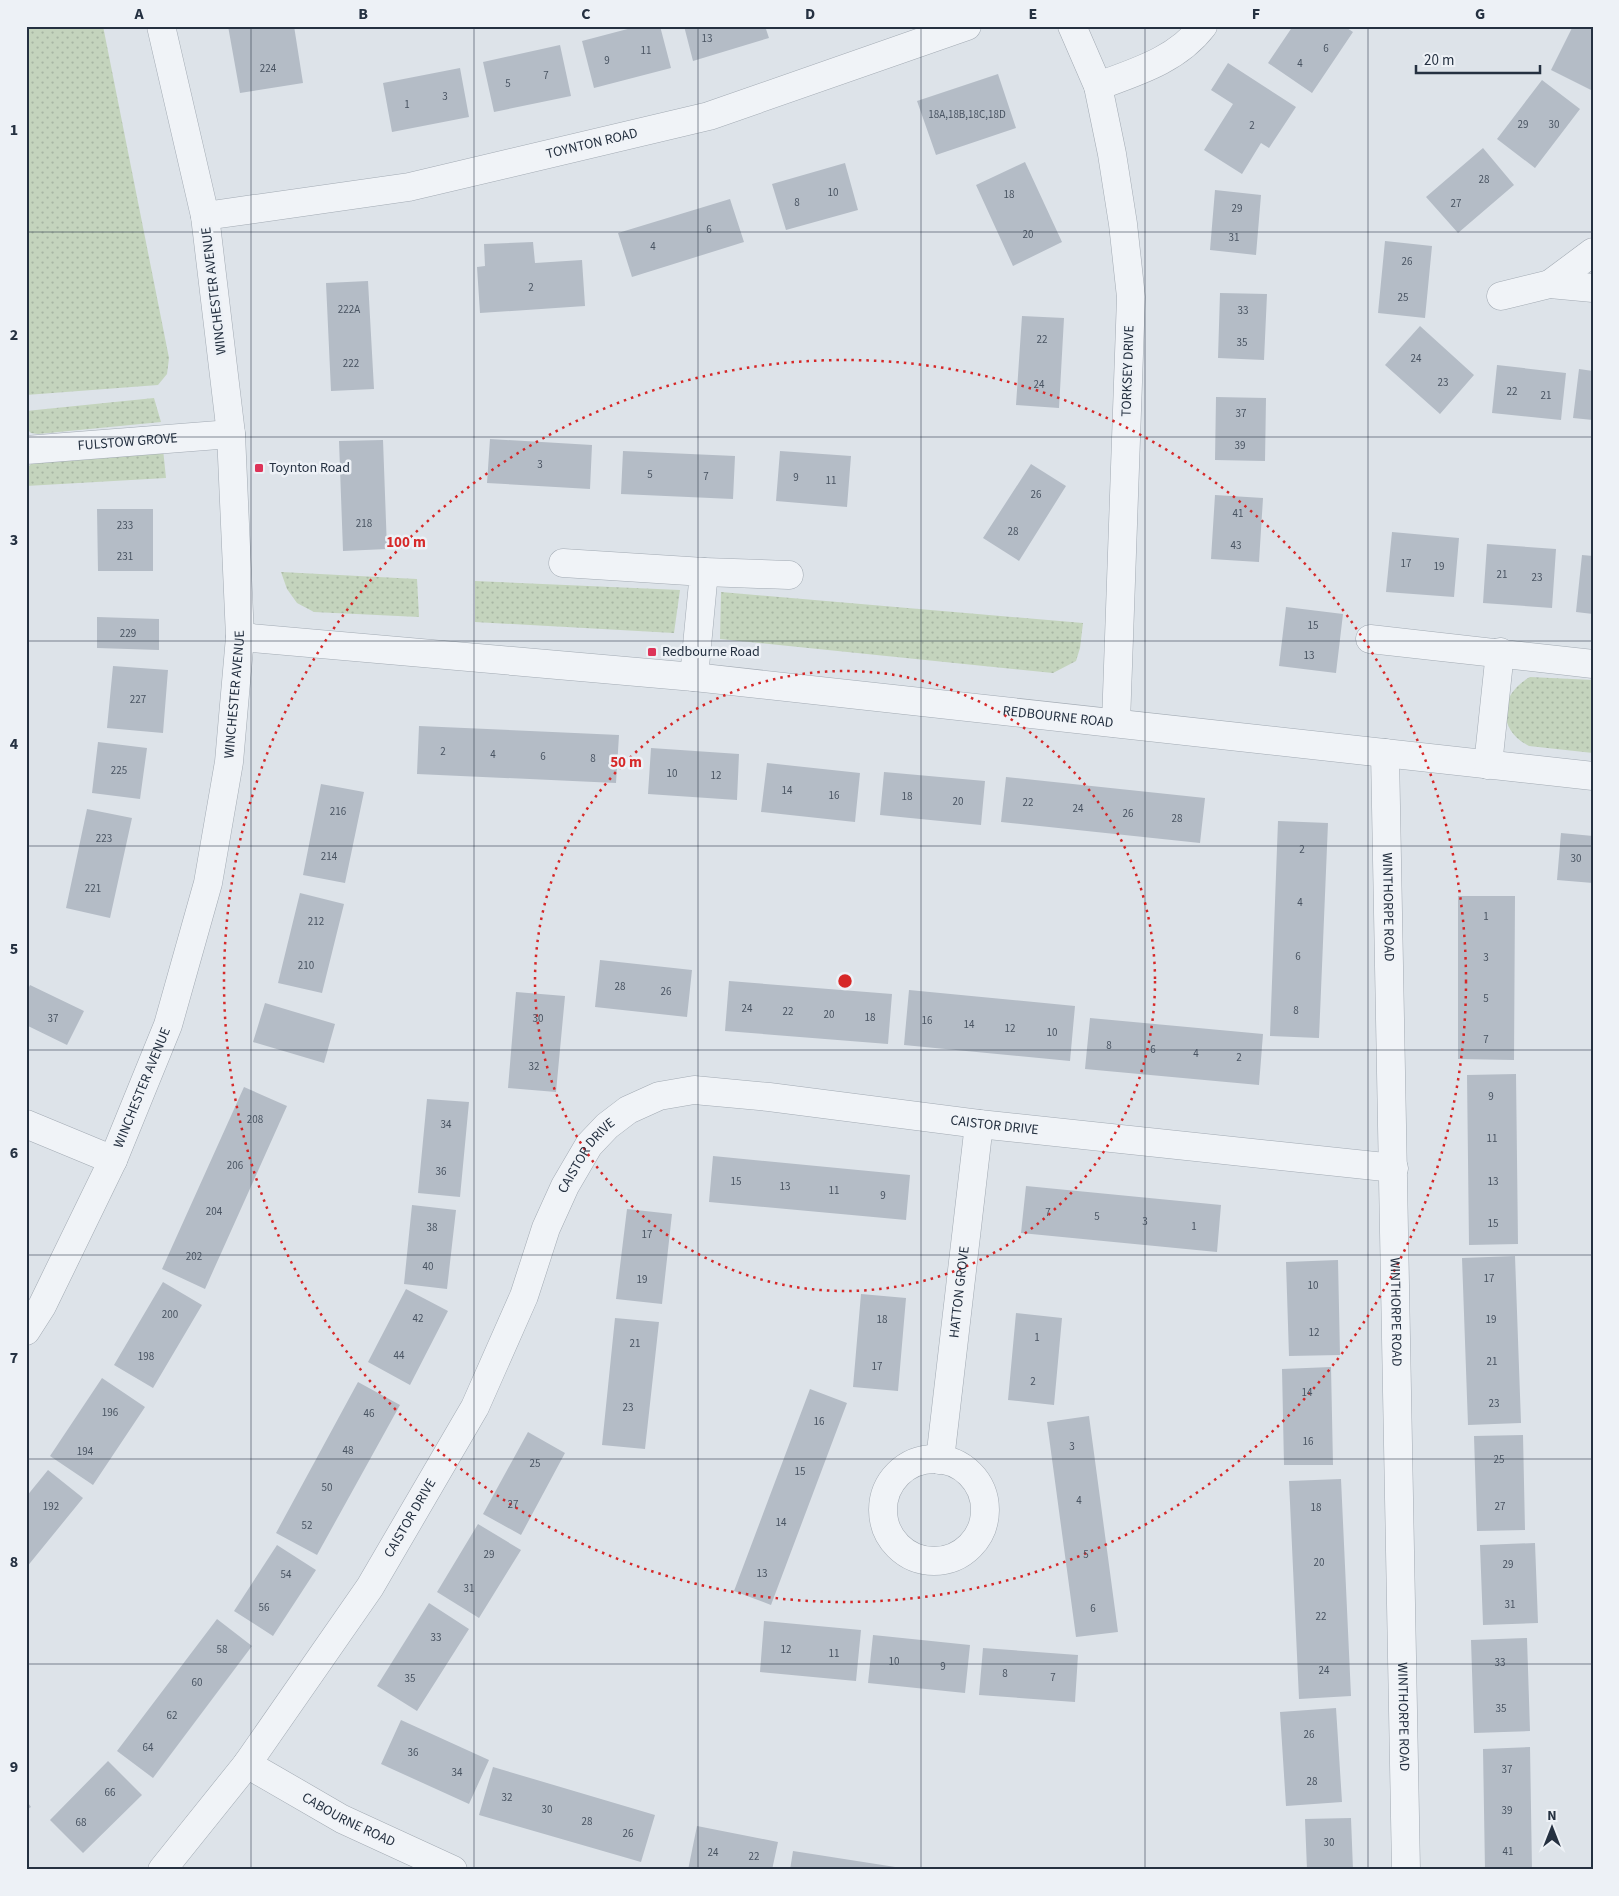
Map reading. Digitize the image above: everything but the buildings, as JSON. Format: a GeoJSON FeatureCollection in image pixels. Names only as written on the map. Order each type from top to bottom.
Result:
{"type":"FeatureCollection","features":[{"type":"Feature","properties":{"kind":"street","name":"WINCHESTER AVENUE"},"geometry":{"type":"LineString","coordinates":[[26,1331],[42,1306],[113,1160],[168,1025],[208,883],[228,762],[240,637],[231,434],[206,216],[161,26]]}},
{"type":"Feature","properties":{"kind":"street","name":"TOYNTON ROAD"},"geometry":{"type":"LineString","coordinates":[[206,216],[409,187],[709,116],[967,26]]}},
{"type":"Feature","properties":{"kind":"street","name":"TORKSEY DRIVE"},"geometry":{"type":"LineString","coordinates":[[1072,26],[1098,86],[1112,154],[1123,224],[1131,298],[1116,723]]}},
{"type":"Feature","properties":{"kind":"street"},"geometry":{"type":"LineString","coordinates":[[1098,86],[1152,66],[1193,40],[1203,26]]}},
{"type":"Feature","properties":{"kind":"street"},"geometry":{"type":"LineString","coordinates":[[1550,284],[1593,252]]}},
{"type":"Feature","properties":{"kind":"street"},"geometry":{"type":"LineString","coordinates":[[1501,296],[1550,284],[1593,288]]}},
{"type":"Feature","properties":{"kind":"street","name":"FULSTOW GROVE"},"geometry":{"type":"LineString","coordinates":[[26,450],[231,434]]}},
{"type":"Feature","properties":{"kind":"street"},"geometry":{"type":"LineString","coordinates":[[562,563],[789,575]]}},
{"type":"Feature","properties":{"kind":"street"},"geometry":{"type":"LineString","coordinates":[[694,677],[704,572]]}},
{"type":"Feature","properties":{"kind":"street","name":"REDBOURNE ROAD"},"geometry":{"type":"LineString","coordinates":[[240,637],[694,677],[1593,776]]}},
{"type":"Feature","properties":{"kind":"street"},"geometry":{"type":"LineString","coordinates":[[1370,639],[1500,652],[1593,664]]}},
{"type":"Feature","properties":{"kind":"street"},"geometry":{"type":"LineString","coordinates":[[1488,765],[1500,652]]}},
{"type":"Feature","properties":{"kind":"street","name":"WINTHORPE ROAD"},"geometry":{"type":"LineString","coordinates":[[1385,753],[1406,1870]]}},
{"type":"Feature","properties":{"kind":"street","name":"CAISTOR DRIVE"},"geometry":{"type":"LineString","coordinates":[[162,1870],[247,1764],[370,1587],[475,1407],[524,1296],[546,1228],[565,1186],[589,1145],[607,1126],[628,1110],[659,1096],[694,1090],[769,1096],[979,1124],[1394,1168]]}},
{"type":"Feature","properties":{"kind":"street"},"geometry":{"type":"LineString","coordinates":[[26,1124],[113,1160]]}},
{"type":"Feature","properties":{"kind":"street","name":"HATTON GROVE"},"geometry":{"type":"LineString","coordinates":[[940,1460],[979,1124]]}},
{"type":"Feature","properties":{"kind":"street","name":"CABOURNE ROAD"},"geometry":{"type":"LineString","coordinates":[[247,1764],[342,1819],[453,1870]]}},
{"type":"Feature","properties":{"kind":"green space"},"geometry":{"type":"Polygon","coordinates":[[[26,26],[103,26],[169,358],[167,374],[158,385],[26,395],[26,26]]]}},
{"type":"Feature","properties":{"kind":"green space"},"geometry":{"type":"Polygon","coordinates":[[[154,398],[161,422],[38,434],[31,433],[26,428],[26,411],[154,398]]]}},
{"type":"Feature","properties":{"kind":"green space"},"geometry":{"type":"Polygon","coordinates":[[[163,449],[166,478],[26,486],[26,469],[35,460],[163,449]]]}},
{"type":"Feature","properties":{"kind":"green space"},"geometry":{"type":"Polygon","coordinates":[[[281,572],[417,579],[419,617],[314,612],[297,603],[287,589],[281,572]]]}},
{"type":"Feature","properties":{"kind":"green space"},"geometry":{"type":"Polygon","coordinates":[[[475,581],[680,590],[674,633],[475,622],[475,581]]]}},
{"type":"Feature","properties":{"kind":"green space"},"geometry":{"type":"Polygon","coordinates":[[[721,592],[1083,623],[1080,648],[1076,661],[1053,673],[720,639],[721,592]]]}},
{"type":"Feature","properties":{"kind":"green space"},"geometry":{"type":"Polygon","coordinates":[[[1530,677],[1593,680],[1593,753],[1529,746],[1518,739],[1507,721],[1507,702],[1520,684],[1530,677]]]}},
{"type":"Feature","properties":{"kind":"place","name":"Toynton Road"},"geometry":{"type":"Point","coordinates":[259,468]}},
{"type":"Feature","properties":{"kind":"place","name":"Redbourne Road"},"geometry":{"type":"Point","coordinates":[652,652]}}]}
